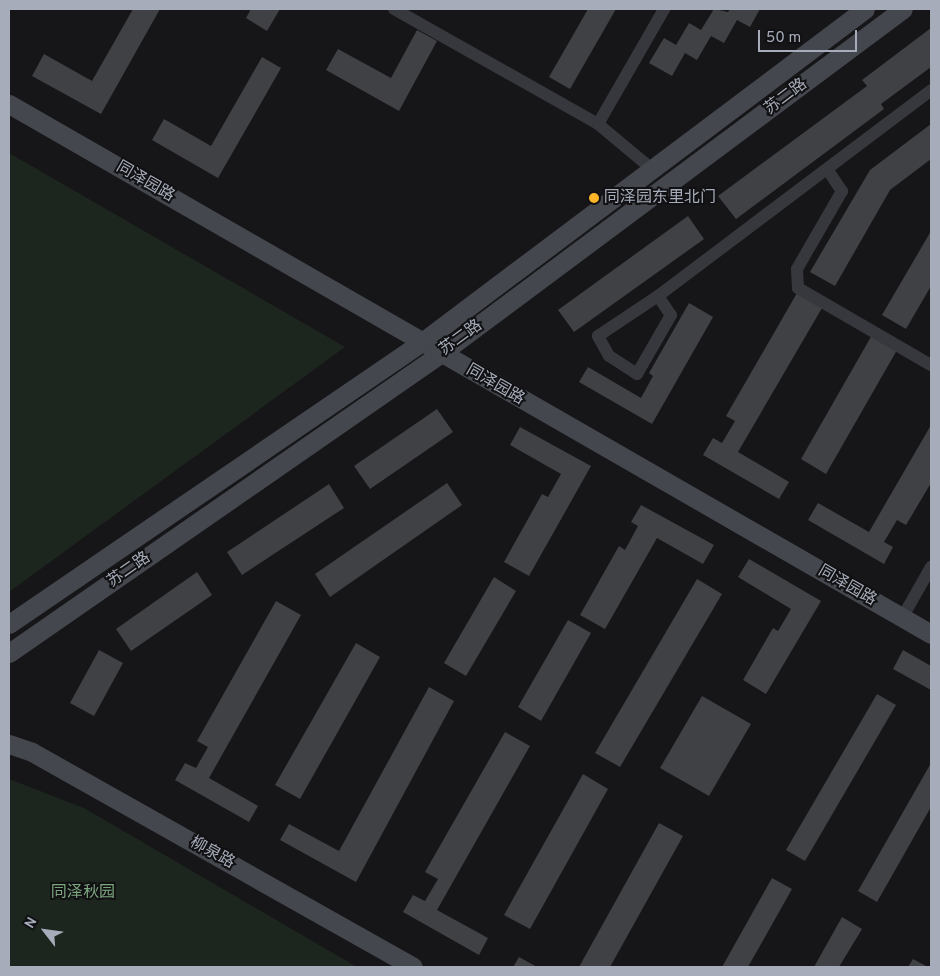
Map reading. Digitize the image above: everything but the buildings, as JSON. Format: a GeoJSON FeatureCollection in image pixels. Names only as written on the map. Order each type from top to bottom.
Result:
{"type":"FeatureCollection","features":[{"type":"Feature","properties":{"kind":"street"},"geometry":{"type":"LineString","coordinates":[[394,9],[598,124],[654,170]]}},
{"type":"Feature","properties":{"kind":"street"},"geometry":{"type":"LineString","coordinates":[[598,124],[664,9]]}},
{"type":"Feature","properties":{"kind":"street","name":"苏二路"},"geometry":{"type":"LineString","coordinates":[[9,624],[422,342],[654,170],[865,9]]}},
{"type":"Feature","properties":{"kind":"street","name":"苏二路"},"geometry":{"type":"LineString","coordinates":[[9,654],[440,354],[903,9]]}},
{"type":"Feature","properties":{"kind":"street"},"geometry":{"type":"LineString","coordinates":[[658,296],[671,315],[637,374],[610,356],[598,336],[658,296],[931,90]]}},
{"type":"Feature","properties":{"kind":"street","name":"同泽园路"},"geometry":{"type":"LineString","coordinates":[[9,104],[440,354],[931,634]]}},
{"type":"Feature","properties":{"kind":"street"},"geometry":{"type":"LineString","coordinates":[[827,169],[842,191],[798,269],[798,288],[931,365]]}},
{"type":"Feature","properties":{"kind":"street"},"geometry":{"type":"LineString","coordinates":[[902,618],[931,567]]}},
{"type":"Feature","properties":{"kind":"street","name":"柳泉路"},"geometry":{"type":"LineString","coordinates":[[9,744],[32,752],[413,967]]}},
{"type":"Feature","properties":{"kind":"green space"},"geometry":{"type":"Polygon","coordinates":[[[9,153],[345,347],[9,592],[9,153]]]}},
{"type":"Feature","properties":{"kind":"green space","name":"同泽秋园"},"geometry":{"type":"Polygon","coordinates":[[[9,779],[84,808],[357,967],[9,967],[9,779]]]}},
{"type":"Feature","properties":{"kind":"place","name":"同泽园东里北门"},"geometry":{"type":"Point","coordinates":[594,198]}}]}
